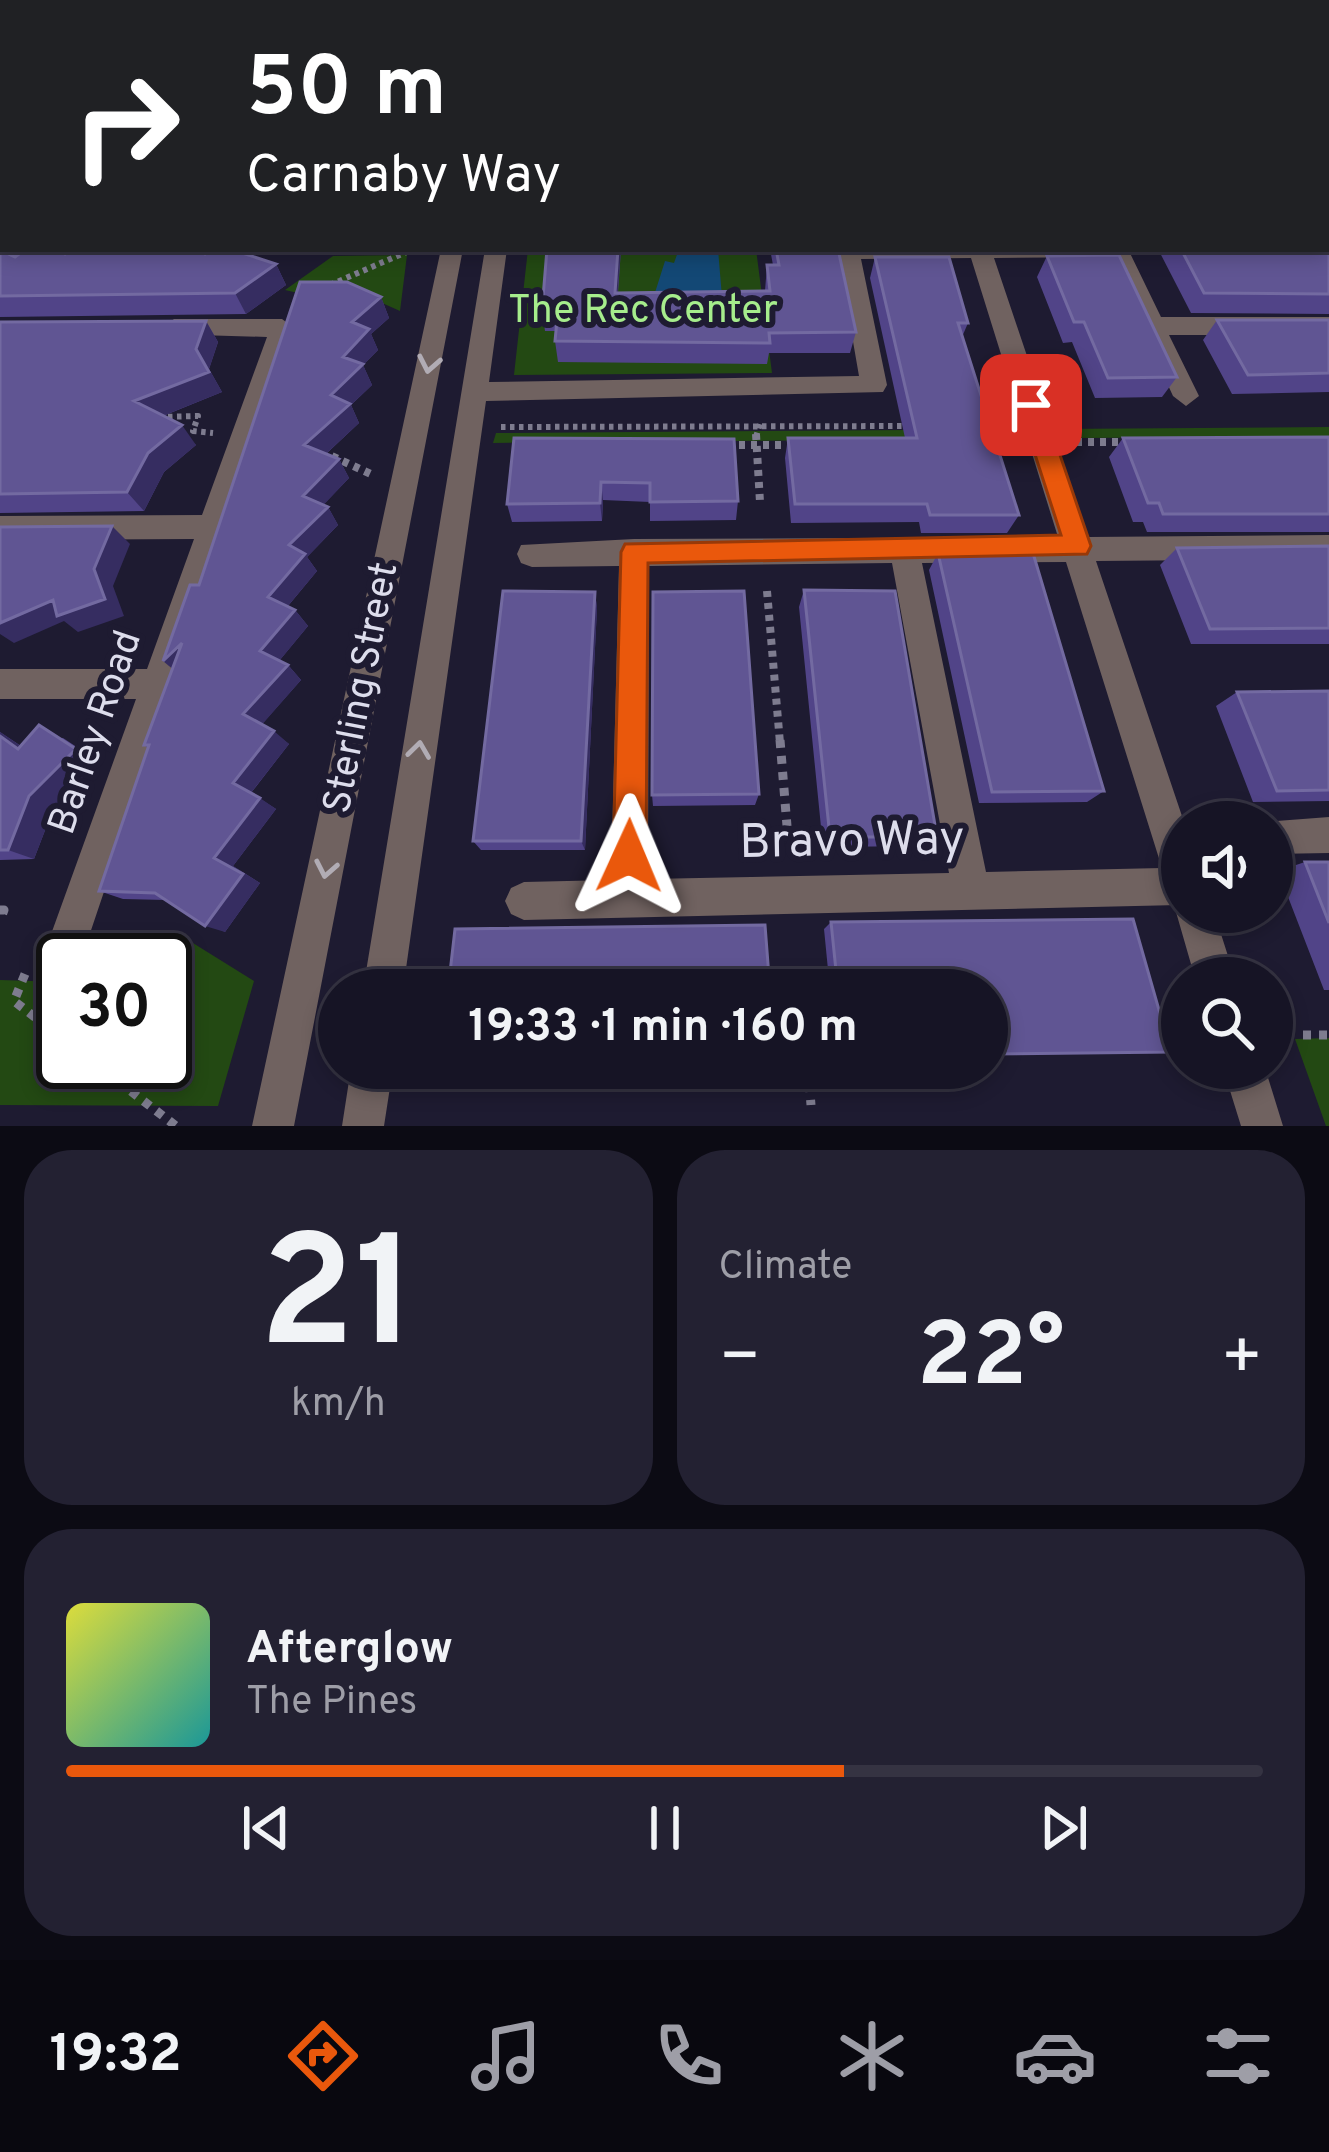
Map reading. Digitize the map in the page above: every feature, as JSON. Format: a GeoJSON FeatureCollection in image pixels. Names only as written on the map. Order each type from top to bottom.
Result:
{"type":"FeatureCollection","features":[{"type":"Feature","properties":{"kind":"street","name":"Sterling Street"},"geometry":{"type":"LineString","coordinates":[[274,1126],[451,252]]}},
{"type":"Feature","properties":{"kind":"street","name":"Sterling Street"},"geometry":{"type":"LineString","coordinates":[[386,969],[495,252]]}},
{"type":"Feature","properties":{"kind":"street"},"geometry":{"type":"LineString","coordinates":[[472,392],[874,386],[849,252]]}},
{"type":"Feature","properties":{"kind":"street"},"geometry":{"type":"LineString","coordinates":[[980,252],[1163,801]]}},
{"type":"Feature","properties":{"kind":"street"},"geometry":{"type":"LineString","coordinates":[[1117,252],[1186,396]]}},
{"type":"Feature","properties":{"kind":"street"},"geometry":{"type":"LineString","coordinates":[[1153,326],[1329,326]]}},
{"type":"Feature","properties":{"kind":"street"},"geometry":{"type":"LineString","coordinates":[[141,328],[282,328]]}},
{"type":"Feature","properties":{"kind":"street","name":"Barley Road"},"geometry":{"type":"LineString","coordinates":[[71,933],[282,328]]}},
{"type":"Feature","properties":{"kind":"street"},"geometry":{"type":"LineString","coordinates":[[0,528],[213,527]]}},
{"type":"Feature","properties":{"kind":"street"},"geometry":{"type":"LineString","coordinates":[[532,554],[1329,547]]}},
{"type":"Feature","properties":{"kind":"street"},"geometry":{"type":"LineString","coordinates":[[904,548],[971,891]]}},
{"type":"Feature","properties":{"kind":"street"},"geometry":{"type":"LineString","coordinates":[[629,899],[634,552]]}},
{"type":"Feature","properties":{"kind":"street"},"geometry":{"type":"LineString","coordinates":[[0,684],[158,684]]}},
{"type":"Feature","properties":{"kind":"street"},"geometry":{"type":"LineString","coordinates":[[1293,836],[1329,835]]}},
{"type":"Feature","properties":{"kind":"street","name":"Bravo Way"},"geometry":{"type":"LineString","coordinates":[[524,901],[1161,886]]}},
{"type":"Feature","properties":{"kind":"street"},"geometry":{"type":"LineString","coordinates":[[363,1126],[369,1089]]}},
{"type":"Feature","properties":{"kind":"street"},"geometry":{"type":"LineString","coordinates":[[1251,1089],[1262,1126]]}},
{"type":"Feature","properties":{"kind":"path"},"geometry":{"type":"LineString","coordinates":[[282,328],[302,296],[406,252]]}},
{"type":"Feature","properties":{"kind":"path"},"geometry":{"type":"LineString","coordinates":[[760,405],[760,502]]}},
{"type":"Feature","properties":{"kind":"path"},"geometry":{"type":"LineString","coordinates":[[154,417],[198,416],[193,431],[303,443],[374,476]]}},
{"type":"Feature","properties":{"kind":"path"},"geometry":{"type":"LineString","coordinates":[[501,427],[927,426]]}},
{"type":"Feature","properties":{"kind":"path"},"geometry":{"type":"LineString","coordinates":[[1076,442],[1130,442]]}},
{"type":"Feature","properties":{"kind":"path"},"geometry":{"type":"LineString","coordinates":[[710,446],[804,445]]}},
{"type":"Feature","properties":{"kind":"path"},"geometry":{"type":"LineString","coordinates":[[767,591],[788,826]]}},
{"type":"Feature","properties":{"kind":"path"},"geometry":{"type":"LineString","coordinates":[[0,910],[4,910],[0,921]]}},
{"type":"Feature","properties":{"kind":"path"},"geometry":{"type":"LineString","coordinates":[[0,994],[14,1001]]}},
{"type":"Feature","properties":{"kind":"path"},"geometry":{"type":"LineString","coordinates":[[1303,1035],[1329,1035]]}},
{"type":"Feature","properties":{"kind":"path"},"geometry":{"type":"LineString","coordinates":[[128,1089],[176,1126]]}},
{"type":"Feature","properties":{"kind":"path"},"geometry":{"type":"LineString","coordinates":[[810,1089],[811,1105]]}},
{"type":"Feature","properties":{"kind":"green space","name":"The Rec Center"},"geometry":{"type":"Polygon","coordinates":[[[528,252],[756,252],[772,373],[514,375],[528,252]]]}},
{"type":"Feature","properties":{"kind":"green space"},"geometry":{"type":"Polygon","coordinates":[[[407,255],[400,311],[362,294],[311,296],[285,290],[333,256],[407,255]]]}},
{"type":"Feature","properties":{"kind":"green space"},"geometry":{"type":"Polygon","coordinates":[[[1329,427],[1329,436],[493,443],[496,433],[1329,427]]]}},
{"type":"Feature","properties":{"kind":"green space"},"geometry":{"type":"Polygon","coordinates":[[[192,942],[254,981],[218,1106],[0,1105],[0,980],[36,981],[36,1089],[192,1089],[192,942]]]}},
{"type":"Feature","properties":{"kind":"green space"},"geometry":{"type":"Polygon","coordinates":[[[1329,1038],[1329,1126],[1326,1126],[1295,1039],[1329,1038]]]}},
{"type":"Feature","properties":{"kind":"water"},"geometry":{"type":"Polygon","coordinates":[[[678,252],[718,252],[722,297],[653,299],[665,261],[674,263],[678,252]]]}},
{"type":"Feature","properties":{"kind":"building"},"geometry":{"type":"Polygon","coordinates":[[[0,252],[15,257],[22,252],[239,252],[276,264],[235,293],[0,296],[0,252]]]}},
{"type":"Feature","properties":{"kind":"building"},"geometry":{"type":"Polygon","coordinates":[[[547,252],[618,252],[615,293],[770,291],[767,265],[779,265],[777,252],[839,252],[856,332],[769,333],[770,343],[555,341],[558,310],[542,310],[547,252]]]}},
{"type":"Feature","properties":{"kind":"building"},"geometry":{"type":"Polygon","coordinates":[[[1183,252],[1329,252],[1329,294],[1204,293],[1183,252]]]}},
{"type":"Feature","properties":{"kind":"building"},"geometry":{"type":"Polygon","coordinates":[[[1119,255],[1177,377],[1108,378],[1084,322],[1074,322],[1047,256],[1119,255]]]}},
{"type":"Feature","properties":{"kind":"building"},"geometry":{"type":"Polygon","coordinates":[[[875,257],[949,257],[968,323],[958,323],[1019,515],[930,515],[927,504],[795,504],[788,438],[917,438],[875,257]]]}},
{"type":"Feature","properties":{"kind":"building"},"geometry":{"type":"Polygon","coordinates":[[[300,282],[347,282],[381,297],[352,322],[369,329],[343,357],[363,364],[331,395],[350,404],[304,445],[339,459],[303,496],[328,507],[289,545],[305,554],[268,597],[295,610],[260,651],[288,665],[243,714],[274,731],[233,783],[260,798],[214,858],[243,874],[205,926],[155,893],[99,891],[149,745],[144,745],[182,643],[163,661],[190,585],[199,585],[300,282]]]}},
{"type":"Feature","properties":{"kind":"building"},"geometry":{"type":"Polygon","coordinates":[[[1217,320],[1329,320],[1329,373],[1248,375],[1217,320]]]}},
{"type":"Feature","properties":{"kind":"building"},"geometry":{"type":"Polygon","coordinates":[[[206,321],[196,349],[209,372],[134,401],[182,425],[148,453],[127,492],[0,494],[0,322],[206,321]]]}},
{"type":"Feature","properties":{"kind":"building"},"geometry":{"type":"Polygon","coordinates":[[[1329,437],[1329,514],[1163,514],[1159,503],[1148,503],[1123,438],[1329,437]]]}},
{"type":"Feature","properties":{"kind":"building"},"geometry":{"type":"Polygon","coordinates":[[[514,438],[734,439],[738,501],[650,502],[650,483],[601,482],[600,503],[507,504],[514,438]]]}},
{"type":"Feature","properties":{"kind":"building"},"geometry":{"type":"Polygon","coordinates":[[[112,526],[94,569],[105,599],[57,616],[53,600],[0,623],[0,527],[112,526]]]}},
{"type":"Feature","properties":{"kind":"building"},"geometry":{"type":"Polygon","coordinates":[[[1329,546],[1329,628],[1210,629],[1177,548],[1329,546]]]}},
{"type":"Feature","properties":{"kind":"building"},"geometry":{"type":"Polygon","coordinates":[[[1029,549],[1104,791],[992,792],[938,553],[1029,549]]]}},
{"type":"Feature","properties":{"kind":"building"},"geometry":{"type":"Polygon","coordinates":[[[804,590],[895,591],[937,837],[830,837],[804,590]]]}},
{"type":"Feature","properties":{"kind":"building"},"geometry":{"type":"Polygon","coordinates":[[[503,591],[595,592],[581,841],[473,841],[503,591]]]}},
{"type":"Feature","properties":{"kind":"building"},"geometry":{"type":"Polygon","coordinates":[[[744,591],[759,794],[652,795],[653,592],[744,591]]]}},
{"type":"Feature","properties":{"kind":"building"},"geometry":{"type":"Polygon","coordinates":[[[1329,691],[1329,790],[1277,791],[1237,692],[1329,691]]]}},
{"type":"Feature","properties":{"kind":"building"},"geometry":{"type":"Polygon","coordinates":[[[39,725],[76,749],[29,796],[8,850],[0,850],[0,736],[18,749],[39,725]]]}},
{"type":"Feature","properties":{"kind":"building"},"geometry":{"type":"Polygon","coordinates":[[[1305,862],[1329,862],[1329,923],[1305,862]]]}},
{"type":"Feature","properties":{"kind":"building"},"geometry":{"type":"Polygon","coordinates":[[[1133,919],[1161,1017],[1161,1052],[1008,1054],[1008,969],[836,969],[831,922],[1133,919]]]}},
{"type":"Feature","properties":{"kind":"building"},"geometry":{"type":"Polygon","coordinates":[[[765,925],[768,969],[450,969],[455,929],[765,925]]]}},
{"type":"Feature","properties":{"kind":"route"},"geometry":{"type":"LineString","coordinates":[[629,856],[634,552],[1078,546],[1031,405]]}}]}
